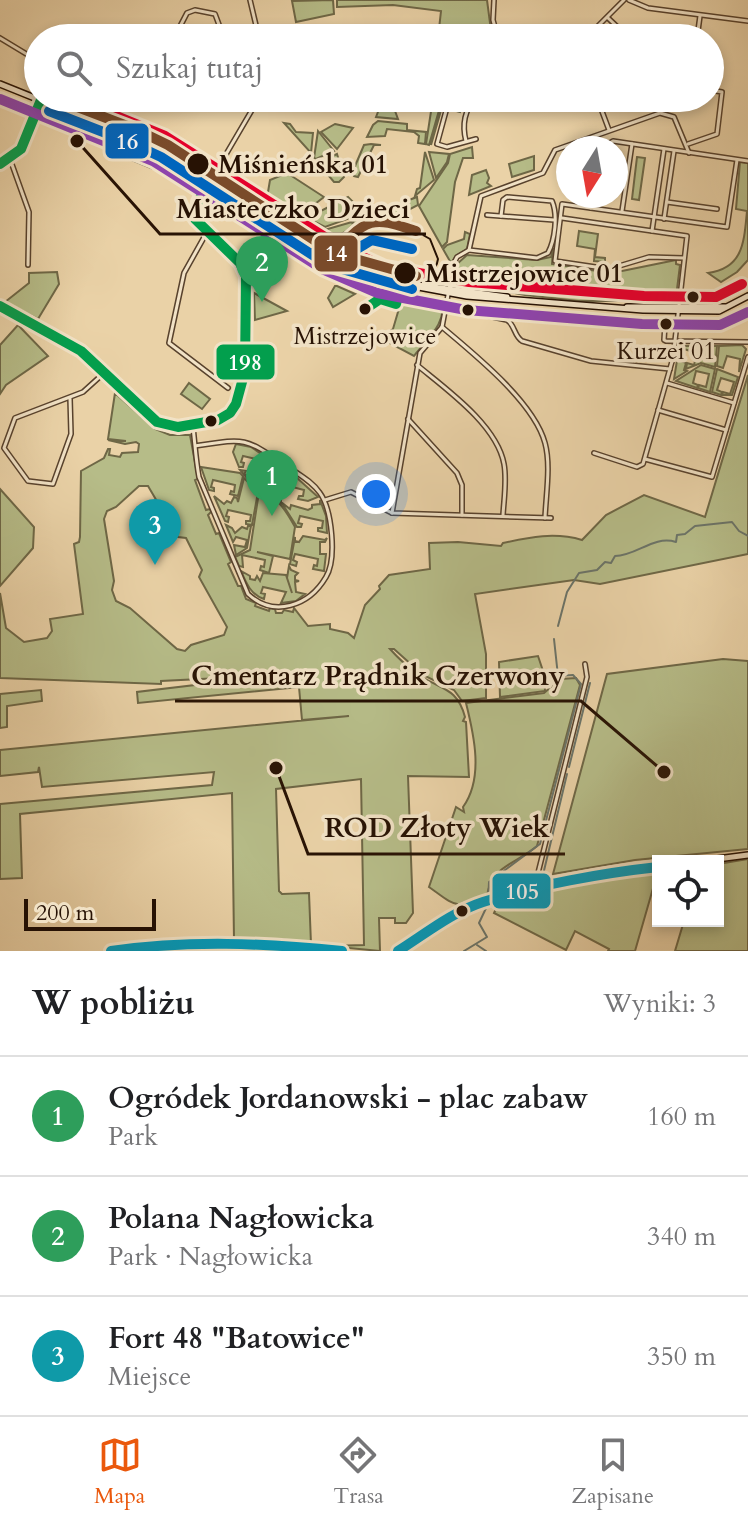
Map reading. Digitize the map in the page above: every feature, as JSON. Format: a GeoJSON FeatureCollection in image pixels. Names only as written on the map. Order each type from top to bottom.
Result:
{"type":"FeatureCollection","features":[{"type":"Feature","properties":{"kind":"street"},"geometry":{"type":"LineString","coordinates":[[250,0],[256,24]]}},
{"type":"Feature","properties":{"kind":"street"},"geometry":{"type":"LineString","coordinates":[[494,0],[494,24]]}},
{"type":"Feature","properties":{"kind":"street"},"geometry":{"type":"LineString","coordinates":[[601,24],[627,0],[648,8],[748,21]]}},
{"type":"Feature","properties":{"kind":"street"},"geometry":{"type":"LineString","coordinates":[[181,24],[187,13],[195,10],[215,14],[219,24]]}},
{"type":"Feature","properties":{"kind":"street"},"geometry":{"type":"LineString","coordinates":[[699,24],[700,16]]}},
{"type":"Feature","properties":{"kind":"street"},"geometry":{"type":"LineString","coordinates":[[608,17],[615,24]]}},
{"type":"Feature","properties":{"kind":"street"},"geometry":{"type":"LineString","coordinates":[[0,38],[24,53]]}},
{"type":"Feature","properties":{"kind":"street"},"geometry":{"type":"LineString","coordinates":[[0,84],[24,93]]}},
{"type":"Feature","properties":{"kind":"street"},"geometry":{"type":"LineString","coordinates":[[0,164],[19,152],[37,112]]}},
{"type":"Feature","properties":{"kind":"street"},"geometry":{"type":"LineString","coordinates":[[75,112],[136,136],[211,179],[340,263],[361,273],[401,284],[524,301],[617,308],[719,311],[748,296]]}},
{"type":"Feature","properties":{"kind":"street"},"geometry":{"type":"LineString","coordinates":[[0,306],[72,344],[157,422],[171,426],[193,425],[226,416],[236,404],[246,364],[244,271],[235,257],[207,232],[194,215],[198,202],[251,112]]}},
{"type":"Feature","properties":{"kind":"street"},"geometry":{"type":"LineString","coordinates":[[446,112],[437,144],[447,147],[476,139]]}},
{"type":"Feature","properties":{"kind":"street"},"geometry":{"type":"LineString","coordinates":[[466,142],[463,132],[467,112]]}},
{"type":"Feature","properties":{"kind":"street"},"geometry":{"type":"LineString","coordinates":[[602,112],[609,130]]}},
{"type":"Feature","properties":{"kind":"street"},"geometry":{"type":"LineString","coordinates":[[687,145],[717,134],[720,112]]}},
{"type":"Feature","properties":{"kind":"street"},"geometry":{"type":"LineString","coordinates":[[392,513],[417,365],[422,348],[442,327],[455,261],[469,250],[481,196],[543,173],[555,150],[665,113],[677,120],[689,153]]}},
{"type":"Feature","properties":{"kind":"street"},"geometry":{"type":"LineString","coordinates":[[628,143],[748,161]]}},
{"type":"Feature","properties":{"kind":"street"},"geometry":{"type":"LineString","coordinates":[[622,213],[632,144]]}},
{"type":"Feature","properties":{"kind":"street"},"geometry":{"type":"LineString","coordinates":[[652,231],[664,149]]}},
{"type":"Feature","properties":{"kind":"street"},"geometry":{"type":"LineString","coordinates":[[664,219],[674,150]]}},
{"type":"Feature","properties":{"kind":"street"},"geometry":{"type":"LineString","coordinates":[[10,159],[29,212],[28,265]]}},
{"type":"Feature","properties":{"kind":"street"},"geometry":{"type":"LineString","coordinates":[[591,208],[727,227],[737,160]]}},
{"type":"Feature","properties":{"kind":"street"},"geometry":{"type":"LineString","coordinates":[[469,250],[542,257],[550,250],[555,210],[552,201],[509,197],[503,200],[501,216]]}},
{"type":"Feature","properties":{"kind":"street"},"geometry":{"type":"LineString","coordinates":[[667,202],[717,209]]}},
{"type":"Feature","properties":{"kind":"street"},"geometry":{"type":"LineString","coordinates":[[561,208],[555,261],[609,269],[649,257],[684,258]]}},
{"type":"Feature","properties":{"kind":"street"},"geometry":{"type":"LineString","coordinates":[[487,215],[554,220]]}},
{"type":"Feature","properties":{"kind":"street"},"geometry":{"type":"LineString","coordinates":[[560,218],[687,236],[671,369],[643,464],[637,467],[594,453]]}},
{"type":"Feature","properties":{"kind":"street"},"geometry":{"type":"LineString","coordinates":[[207,232],[184,273],[169,343],[228,388]]}},
{"type":"Feature","properties":{"kind":"street"},"geometry":{"type":"LineString","coordinates":[[446,307],[507,320],[522,341],[591,361],[671,369]]}},
{"type":"Feature","properties":{"kind":"street"},"geometry":{"type":"LineString","coordinates":[[610,320],[665,324],[664,340],[676,342],[748,342]]}},
{"type":"Feature","properties":{"kind":"street"},"geometry":{"type":"LineString","coordinates":[[325,500],[351,492],[392,513],[548,518],[546,450],[542,435],[502,379],[442,327]]}},
{"type":"Feature","properties":{"kind":"street"},"geometry":{"type":"LineString","coordinates":[[645,459],[712,477],[748,357]]}},
{"type":"Feature","properties":{"kind":"street"},"geometry":{"type":"LineString","coordinates":[[417,365],[468,410],[497,446],[505,471],[503,516]]}},
{"type":"Feature","properties":{"kind":"street"},"geometry":{"type":"LineString","coordinates":[[70,398],[71,434],[53,484],[28,481],[4,448],[15,418],[88,389],[104,373]]}},
{"type":"Feature","properties":{"kind":"street"},"geometry":{"type":"LineString","coordinates":[[667,383],[734,403]]}},
{"type":"Feature","properties":{"kind":"street"},"geometry":{"type":"LineString","coordinates":[[658,410],[726,430]]}},
{"type":"Feature","properties":{"kind":"street"},"geometry":{"type":"LineString","coordinates":[[408,419],[457,473],[462,491],[462,515]]}},
{"type":"Feature","properties":{"kind":"street"},"geometry":{"type":"LineString","coordinates":[[193,425],[195,446],[198,472],[244,586],[255,599],[280,607],[301,602],[327,576],[331,555],[331,520],[325,500],[308,480],[250,442],[235,440],[195,446]]}},
{"type":"Feature","properties":{"kind":"street"},"geometry":{"type":"LineString","coordinates":[[538,889],[537,877],[587,677],[585,664]]}},
{"type":"Feature","properties":{"kind":"street"},"geometry":{"type":"LineString","coordinates":[[724,858],[748,855]]}},
{"type":"Feature","properties":{"kind":"street"},"geometry":{"type":"LineString","coordinates":[[398,951],[454,915],[491,899],[606,873],[652,868]]}},
{"type":"Feature","properties":{"kind":"street"},"geometry":{"type":"LineString","coordinates":[[111,951],[174,942],[212,942],[273,943],[342,951]]}},
{"type":"Feature","properties":{"kind":"green space"},"geometry":{"type":"Polygon","coordinates":[[[333,0],[334,14],[296,22],[292,1],[333,0]]]}},
{"type":"Feature","properties":{"kind":"green space"},"geometry":{"type":"Polygon","coordinates":[[[337,0],[487,0],[490,24],[440,24],[441,11],[393,5],[337,7],[337,0]]]}},
{"type":"Feature","properties":{"kind":"green space"},"geometry":{"type":"Polygon","coordinates":[[[49,112],[64,112],[105,128],[103,133],[49,112]]]}},
{"type":"Feature","properties":{"kind":"green space"},"geometry":{"type":"Polygon","coordinates":[[[378,112],[395,112],[398,119],[376,117],[378,112]]]}},
{"type":"Feature","properties":{"kind":"green space"},"geometry":{"type":"Polygon","coordinates":[[[431,112],[439,112],[429,145],[426,144],[431,112]]]}},
{"type":"Feature","properties":{"kind":"green space"},"geometry":{"type":"Polygon","coordinates":[[[113,113],[154,130],[183,150],[112,116],[113,113]]]}},
{"type":"Feature","properties":{"kind":"green space"},"geometry":{"type":"Polygon","coordinates":[[[378,121],[407,124],[407,130],[426,132],[425,144],[418,143],[419,136],[414,132],[387,129],[385,136],[367,137],[378,121]]]}},
{"type":"Feature","properties":{"kind":"green space"},"geometry":{"type":"Polygon","coordinates":[[[284,123],[290,124],[296,132],[313,133],[311,153],[284,123]]]}},
{"type":"Feature","properties":{"kind":"green space"},"geometry":{"type":"Polygon","coordinates":[[[335,124],[353,128],[337,149],[321,132],[335,124]]]}},
{"type":"Feature","properties":{"kind":"green space"},"geometry":{"type":"Polygon","coordinates":[[[318,131],[334,151],[316,159],[314,158],[318,131]]]}},
{"type":"Feature","properties":{"kind":"green space"},"geometry":{"type":"Polygon","coordinates":[[[116,132],[159,152],[180,166],[179,169],[114,137],[116,132]]]}},
{"type":"Feature","properties":{"kind":"green space"},"geometry":{"type":"Polygon","coordinates":[[[371,144],[381,145],[374,145],[358,177],[354,176],[352,173],[364,145],[371,144]]]}},
{"type":"Feature","properties":{"kind":"green space"},"geometry":{"type":"Polygon","coordinates":[[[134,147],[156,158],[153,169],[129,159],[134,147]]]}},
{"type":"Feature","properties":{"kind":"green space"},"geometry":{"type":"Polygon","coordinates":[[[472,147],[473,158],[463,158],[455,182],[447,242],[442,247],[419,206],[448,163],[450,154],[472,147]]]}},
{"type":"Feature","properties":{"kind":"green space"},"geometry":{"type":"Polygon","coordinates":[[[425,152],[434,180],[415,196],[420,188],[425,152]]]}},
{"type":"Feature","properties":{"kind":"green space"},"geometry":{"type":"Polygon","coordinates":[[[429,152],[449,154],[436,178],[429,152]]]}},
{"type":"Feature","properties":{"kind":"green space"},"geometry":{"type":"Polygon","coordinates":[[[337,154],[344,177],[334,182],[318,163],[337,154]]]}},
{"type":"Feature","properties":{"kind":"green space"},"geometry":{"type":"Polygon","coordinates":[[[534,156],[534,170],[512,177],[509,164],[534,156]]]}},
{"type":"Feature","properties":{"kind":"green space"},"geometry":{"type":"Polygon","coordinates":[[[637,157],[645,158],[639,200],[632,199],[637,157]]]}},
{"type":"Feature","properties":{"kind":"green space"},"geometry":{"type":"Polygon","coordinates":[[[740,162],[748,163],[748,260],[721,282],[708,273],[720,270],[735,259],[745,233],[747,211],[736,209],[740,162]]]}},
{"type":"Feature","properties":{"kind":"green space"},"geometry":{"type":"Polygon","coordinates":[[[486,170],[487,183],[491,186],[469,195],[472,175],[486,170]]]}},
{"type":"Feature","properties":{"kind":"green space"},"geometry":{"type":"Polygon","coordinates":[[[287,173],[324,197],[302,210],[282,207],[267,198],[270,180],[287,173]]]}},
{"type":"Feature","properties":{"kind":"green space"},"geometry":{"type":"Polygon","coordinates":[[[348,197],[367,212],[325,227],[307,218],[348,197]]]}},
{"type":"Feature","properties":{"kind":"green space"},"geometry":{"type":"Polygon","coordinates":[[[417,197],[418,205],[393,218],[376,218],[354,225],[353,221],[417,197]]]}},
{"type":"Feature","properties":{"kind":"green space"},"geometry":{"type":"Polygon","coordinates":[[[298,216],[321,231],[352,222],[353,225],[338,236],[324,237],[295,219],[298,216]]]}},
{"type":"Feature","properties":{"kind":"green space"},"geometry":{"type":"Polygon","coordinates":[[[579,231],[598,234],[595,257],[605,258],[605,262],[594,261],[595,249],[577,246],[579,231]]]}},
{"type":"Feature","properties":{"kind":"green space"},"geometry":{"type":"Polygon","coordinates":[[[465,232],[470,234],[467,249],[451,263],[443,249],[464,239],[465,232]]]}},
{"type":"Feature","properties":{"kind":"green space"},"geometry":{"type":"Polygon","coordinates":[[[553,248],[552,264],[597,271],[622,271],[676,260],[676,264],[680,265],[676,297],[671,301],[578,301],[455,282],[457,264],[467,255],[537,260],[551,257],[553,248]]]}},
{"type":"Feature","properties":{"kind":"green space"},"geometry":{"type":"Polygon","coordinates":[[[343,270],[394,287],[396,291],[370,285],[340,272],[343,270]]]}},
{"type":"Feature","properties":{"kind":"green space"},"geometry":{"type":"Polygon","coordinates":[[[57,272],[59,284],[38,319],[5,302],[29,283],[29,273],[57,272]]]}},
{"type":"Feature","properties":{"kind":"green space"},"geometry":{"type":"Polygon","coordinates":[[[335,286],[355,294],[333,307],[328,298],[335,286]]]}},
{"type":"Feature","properties":{"kind":"green space"},"geometry":{"type":"Polygon","coordinates":[[[254,293],[287,311],[255,320],[254,293]]]}},
{"type":"Feature","properties":{"kind":"green space"},"geometry":{"type":"Polygon","coordinates":[[[403,295],[441,299],[443,307],[435,330],[414,356],[380,338],[393,329],[403,295]]]}},
{"type":"Feature","properties":{"kind":"green space"},"geometry":{"type":"Polygon","coordinates":[[[18,325],[48,356],[6,385],[0,394],[0,345],[18,325]]]}},
{"type":"Feature","properties":{"kind":"green space"},"geometry":{"type":"Polygon","coordinates":[[[742,345],[746,349],[739,372],[740,359],[727,356],[723,368],[717,366],[719,346],[742,345]]]}},
{"type":"Feature","properties":{"kind":"green space"},"geometry":{"type":"Polygon","coordinates":[[[717,346],[715,367],[701,363],[686,369],[687,363],[694,365],[697,353],[684,349],[681,361],[686,363],[684,370],[687,371],[674,379],[679,348],[717,346]]]}},
{"type":"Feature","properties":{"kind":"green space"},"geometry":{"type":"Polygon","coordinates":[[[701,365],[715,369],[710,392],[698,388],[699,385],[706,387],[709,374],[696,371],[693,383],[698,385],[697,388],[676,381],[701,365]]]}},
{"type":"Feature","properties":{"kind":"green space"},"geometry":{"type":"Polygon","coordinates":[[[717,369],[738,377],[732,395],[722,395],[723,392],[730,394],[734,382],[721,378],[717,390],[722,392],[721,395],[712,392],[717,369]]]}},
{"type":"Feature","properties":{"kind":"green space"},"geometry":{"type":"Polygon","coordinates":[[[748,375],[748,554],[600,584],[574,580],[475,594],[486,654],[486,698],[462,701],[454,690],[423,675],[394,649],[390,649],[415,672],[458,700],[465,717],[463,721],[466,722],[469,777],[408,776],[413,913],[406,923],[395,923],[395,918],[379,918],[380,951],[328,946],[364,945],[361,779],[276,789],[279,891],[282,894],[309,893],[311,944],[280,939],[234,939],[232,793],[20,814],[22,878],[0,879],[0,804],[212,785],[214,772],[42,787],[39,767],[38,772],[0,776],[0,750],[349,716],[302,720],[299,687],[138,703],[137,692],[278,675],[161,681],[161,684],[0,678],[0,593],[6,628],[24,642],[47,638],[52,631],[50,619],[83,614],[74,544],[79,542],[80,537],[81,471],[104,458],[108,449],[109,455],[120,457],[122,453],[138,452],[139,444],[136,442],[125,444],[108,440],[126,441],[108,439],[115,393],[155,429],[170,435],[190,435],[198,479],[195,480],[206,510],[210,509],[208,515],[216,534],[219,533],[231,562],[228,564],[246,599],[269,611],[270,608],[275,609],[276,613],[284,610],[293,612],[294,608],[308,626],[330,624],[330,629],[348,633],[354,638],[365,605],[389,575],[430,569],[429,543],[501,546],[533,537],[552,536],[582,540],[606,515],[644,495],[705,517],[748,375]],[[139,486],[107,511],[104,519],[114,581],[112,590],[116,601],[130,608],[177,649],[185,651],[191,645],[224,635],[227,627],[199,577],[202,570],[186,538],[178,537],[148,486],[139,486]]]}},
{"type":"Feature","properties":{"kind":"green space"},"geometry":{"type":"Polygon","coordinates":[[[189,383],[210,399],[202,409],[181,394],[189,383]]]}},
{"type":"Feature","properties":{"kind":"green space"},"geometry":{"type":"Polygon","coordinates":[[[236,444],[251,447],[273,462],[269,469],[260,470],[265,461],[243,456],[243,467],[239,467],[233,452],[236,444]]]}},
{"type":"Feature","properties":{"kind":"green space"},"geometry":{"type":"Polygon","coordinates":[[[201,467],[240,473],[243,476],[238,496],[230,494],[234,492],[235,485],[213,480],[211,487],[214,491],[209,490],[201,467]]]}},
{"type":"Feature","properties":{"kind":"green space"},"geometry":{"type":"Polygon","coordinates":[[[279,468],[291,478],[296,477],[318,497],[308,501],[298,499],[303,496],[304,490],[281,484],[281,495],[272,493],[267,486],[261,485],[258,491],[240,470],[256,479],[268,479],[279,468]]]}},
{"type":"Feature","properties":{"kind":"green space"},"geometry":{"type":"Polygon","coordinates":[[[244,478],[258,492],[252,525],[246,524],[251,515],[228,510],[228,522],[225,521],[214,496],[224,504],[227,501],[231,503],[234,497],[238,502],[244,478]]]}},
{"type":"Feature","properties":{"kind":"green space"},"geometry":{"type":"Polygon","coordinates":[[[0,489],[34,527],[33,548],[0,586],[0,489]]]}},
{"type":"Feature","properties":{"kind":"green space"},"geometry":{"type":"Polygon","coordinates":[[[259,492],[276,501],[295,527],[290,559],[257,552],[273,556],[269,573],[260,570],[265,560],[242,555],[243,567],[239,566],[235,557],[250,550],[259,492]]]}},
{"type":"Feature","properties":{"kind":"green space"},"geometry":{"type":"Polygon","coordinates":[[[273,496],[281,497],[281,502],[290,509],[291,505],[308,510],[312,505],[320,504],[320,500],[326,516],[327,533],[318,531],[323,521],[300,516],[298,523],[302,524],[297,527],[273,496]]]}},
{"type":"Feature","properties":{"kind":"green space"},"geometry":{"type":"Polygon","coordinates":[[[226,525],[235,533],[242,527],[247,529],[251,526],[247,548],[236,555],[234,545],[245,547],[247,540],[236,537],[233,542],[226,525]]]}},
{"type":"Feature","properties":{"kind":"green space"},"geometry":{"type":"Polygon","coordinates":[[[303,536],[327,538],[325,542],[320,542],[320,554],[326,554],[324,571],[313,569],[318,559],[295,554],[293,560],[297,562],[296,566],[290,564],[295,537],[295,541],[299,542],[303,536]]]}},
{"type":"Feature","properties":{"kind":"green space"},"geometry":{"type":"Polygon","coordinates":[[[289,566],[298,573],[295,576],[295,580],[299,581],[295,582],[296,592],[305,594],[296,601],[281,603],[286,592],[263,587],[261,593],[265,594],[264,599],[259,597],[241,571],[250,579],[255,580],[257,576],[260,581],[263,573],[286,575],[287,578],[289,566]]]}},
{"type":"Feature","properties":{"kind":"green space"},"geometry":{"type":"Polygon","coordinates":[[[538,656],[545,691],[500,697],[499,662],[538,656]]]}},
{"type":"Feature","properties":{"kind":"green space"},"geometry":{"type":"Polygon","coordinates":[[[723,659],[748,661],[748,849],[652,855],[652,858],[553,874],[607,674],[723,659]]]}},
{"type":"Feature","properties":{"kind":"green space"},"geometry":{"type":"Polygon","coordinates":[[[576,678],[580,685],[537,846],[499,872],[489,886],[487,896],[462,904],[451,902],[429,887],[456,807],[464,812],[463,807],[473,783],[474,742],[466,703],[544,693],[560,679],[576,678]]]}},
{"type":"Feature","properties":{"kind":"green space"},"geometry":{"type":"Polygon","coordinates":[[[41,690],[42,701],[7,706],[7,727],[0,728],[0,694],[41,690]]]}},
{"type":"Feature","properties":{"kind":"green space"},"geometry":{"type":"Polygon","coordinates":[[[748,859],[748,951],[675,951],[682,927],[724,927],[724,863],[748,859]]]}},
{"type":"Feature","properties":{"kind":"green space"},"geometry":{"type":"Polygon","coordinates":[[[652,872],[652,892],[635,951],[608,951],[575,931],[566,950],[494,913],[499,902],[606,877],[652,872]]]}},
{"type":"Feature","properties":{"kind":"waterway"},"geometry":{"type":"LineString","coordinates":[[558,626],[567,592],[579,573],[597,570],[605,562],[611,563],[615,556],[631,553],[652,543],[676,542],[677,535],[685,534],[695,526],[732,522],[748,536]]}},
{"type":"Feature","properties":{"kind":"waterway"},"geometry":{"type":"LineString","coordinates":[[464,951],[487,937],[479,923],[488,904],[489,882],[540,844],[581,684],[573,675],[558,676],[554,639]]}},
{"type":"Feature","properties":{"kind":"waterway"},"geometry":{"type":"LineString","coordinates":[[569,767],[590,683]]}},
{"type":"Feature","properties":{"kind":"waterway"},"geometry":{"type":"LineString","coordinates":[[542,879],[567,774]]}},
{"type":"Feature","properties":{"kind":"waterway"},"geometry":{"type":"LineString","coordinates":[[638,873],[652,871]]}},
{"type":"Feature","properties":{"kind":"waterway"},"geometry":{"type":"LineString","coordinates":[[519,897],[633,873]]}},
{"type":"Feature","properties":{"kind":"waterway"},"geometry":{"type":"LineString","coordinates":[[498,901],[513,898]]}},
{"type":"Feature","properties":{"kind":"waterway"},"geometry":{"type":"LineString","coordinates":[[444,925],[478,907],[486,907]]}},
{"type":"Feature","properties":{"kind":"waterway"},"geometry":{"type":"LineString","coordinates":[[477,945],[486,951]]}},
{"type":"Feature","properties":{"kind":"tram line"},"geometry":{"type":"LineString","coordinates":[[416,231],[430,239],[438,259],[431,272],[416,276]]}},
{"type":"Feature","properties":{"kind":"transit line"},"geometry":{"type":"LineString","coordinates":[[0,99],[24,109]]}},
{"type":"Feature","properties":{"kind":"transit line"},"geometry":{"type":"LineString","coordinates":[[32,112],[153,161],[324,270],[377,293],[466,310],[642,324],[720,325],[748,312]]}},
{"type":"Feature","properties":{"kind":"transit line","name":"198"},"geometry":{"type":"LineString","coordinates":[[0,164],[21,149],[36,112]]}},
{"type":"Feature","properties":{"kind":"transit line","name":"16"},"geometry":{"type":"LineString","coordinates":[[52,112],[161,157],[328,265],[412,289]]}},
{"type":"Feature","properties":{"kind":"transit line","name":"14"},"geometry":{"type":"LineString","coordinates":[[91,112],[168,145],[334,253],[416,276]]}},
{"type":"Feature","properties":{"kind":"transit line"},"geometry":{"type":"LineString","coordinates":[[106,112],[165,136],[339,246],[385,267],[469,282],[644,296],[716,297],[742,284]]}},
{"type":"Feature","properties":{"kind":"transit line","name":"198"},"geometry":{"type":"LineString","coordinates":[[211,179],[340,263],[361,273],[401,284],[396,304],[380,299],[365,309]]}},
{"type":"Feature","properties":{"kind":"transit line","name":"198"},"geometry":{"type":"LineString","coordinates":[[0,306],[81,351],[157,422],[178,427],[218,420],[230,413],[236,404],[245,371],[246,276],[240,263],[195,219],[198,202],[211,179]]}},
{"type":"Feature","properties":{"kind":"transit line","name":"14"},"geometry":{"type":"LineString","coordinates":[[319,240],[329,244],[342,243],[363,226],[376,222],[416,231]]}},
{"type":"Feature","properties":{"kind":"transit line","name":"16"},"geometry":{"type":"LineString","coordinates":[[313,253],[337,257],[372,240],[412,249]]}},
{"type":"Feature","properties":{"kind":"transit line","name":"105"},"geometry":{"type":"LineString","coordinates":[[398,951],[450,917],[483,902],[570,880],[652,868]]}},
{"type":"Feature","properties":{"kind":"transit line","name":"105"},"geometry":{"type":"LineString","coordinates":[[111,951],[169,945],[226,944],[342,951]]}},
{"type":"Feature","properties":{"kind":"place","name":"Miasteczko Dzieci"},"geometry":{"type":"Point","coordinates":[77,141]}},
{"type":"Feature","properties":{"kind":"place","name":"Miśnieńska 01"},"geometry":{"type":"Point","coordinates":[198,164]}},
{"type":"Feature","properties":{"kind":"place","name":"Mistrzejowice 01"},"geometry":{"type":"Point","coordinates":[405,273]}},
{"type":"Feature","properties":{"kind":"place","name":"Polana Nagłowicka"},"geometry":{"type":"Point","coordinates":[262,302]}},
{"type":"Feature","properties":{"kind":"place","name":"Mistrzejowice"},"geometry":{"type":"Point","coordinates":[365,309]}},
{"type":"Feature","properties":{"kind":"place","name":"Kurzei 01"},"geometry":{"type":"Point","coordinates":[666,324]}},
{"type":"Feature","properties":{"kind":"place","name":"Ogródek Jordanowski - plac zabaw"},"geometry":{"type":"Point","coordinates":[272,516]}},
{"type":"Feature","properties":{"kind":"place","name":"Fort 48 \"Batowice\""},"geometry":{"type":"Point","coordinates":[155,565]}},
{"type":"Feature","properties":{"kind":"place","name":"ROD Złoty Wiek"},"geometry":{"type":"Point","coordinates":[276,768]}},
{"type":"Feature","properties":{"kind":"place","name":"Cmentarz Prądnik Czerwony"},"geometry":{"type":"Point","coordinates":[664,772]}}]}
